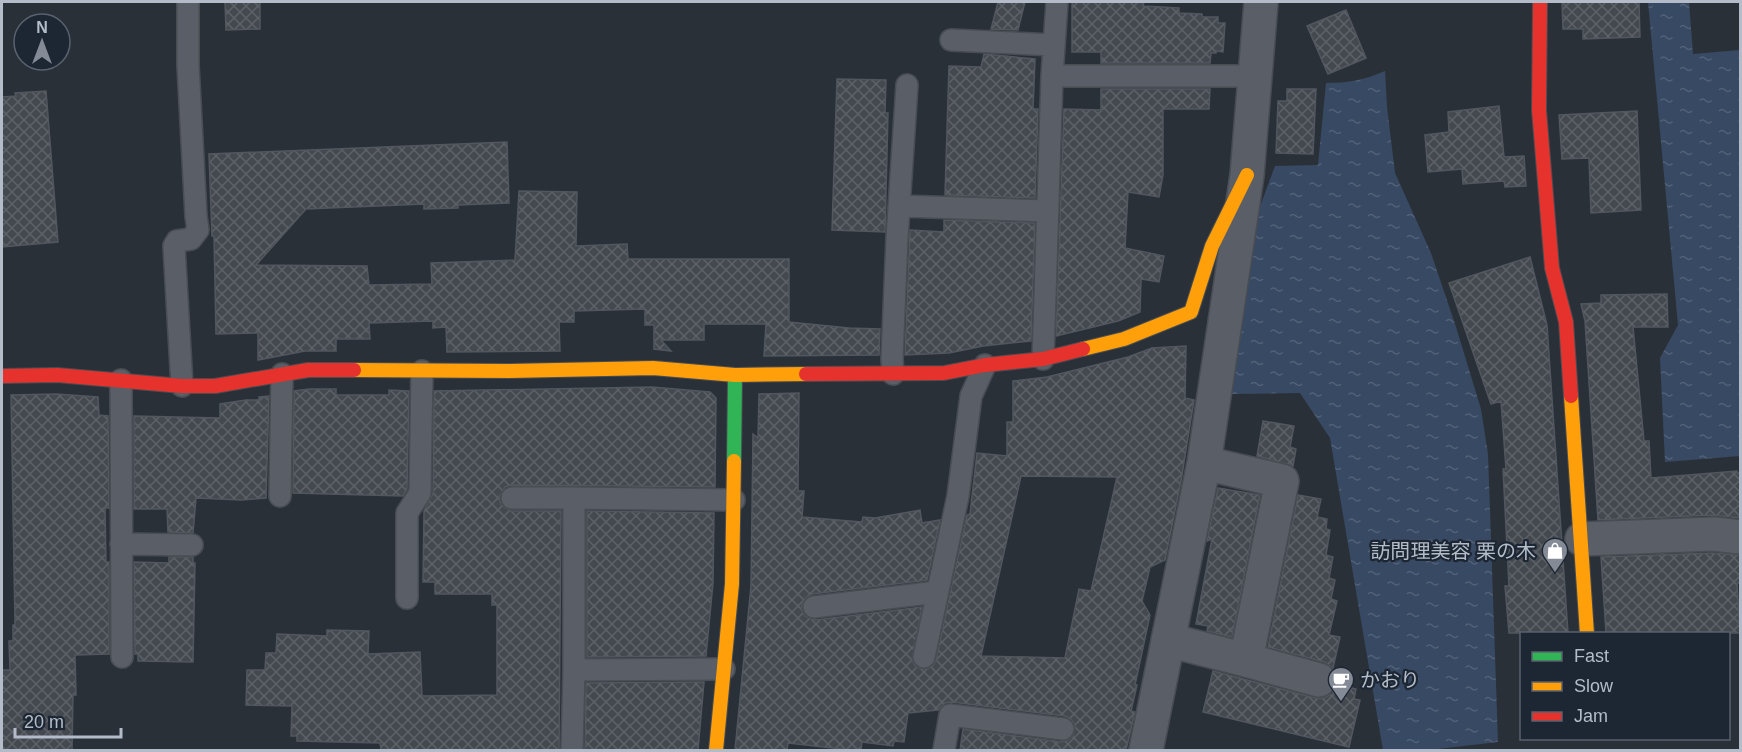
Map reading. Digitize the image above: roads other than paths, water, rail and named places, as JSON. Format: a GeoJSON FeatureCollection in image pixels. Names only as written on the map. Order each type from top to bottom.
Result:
{"type":"FeatureCollection","features":[{"type":"Feature","properties":{"kind":"street"},"geometry":{"type":"LineString","coordinates":[[1146,750],[1204,463],[1247,175],[1261,2]]}},
{"type":"Feature","properties":{"kind":"street"},"geometry":{"type":"LineString","coordinates":[[1539,2],[1539,110],[1552,268],[1566,322],[1587,632]]}},
{"type":"Feature","properties":{"kind":"street"},"geometry":{"type":"LineString","coordinates":[[2,376],[57,375],[182,386],[215,386],[308,369],[509,371],[653,368],[735,375],[893,374],[944,373],[985,365],[1043,360],[1124,339],[1191,312],[1212,246],[1247,175]]}},
{"type":"Feature","properties":{"kind":"street"},"geometry":{"type":"LineString","coordinates":[[716,750],[732,584],[735,375]]}},
{"type":"Feature","properties":{"kind":"street"},"geometry":{"type":"LineString","coordinates":[[1204,463],[1282,481],[1246,660]]}},
{"type":"Feature","properties":{"kind":"street"},"geometry":{"type":"LineString","coordinates":[[1582,539],[1714,534],[1740,537]]}},
{"type":"Feature","properties":{"kind":"street"},"geometry":{"type":"LineString","coordinates":[[1168,640],[1319,680]]}},
{"type":"Feature","properties":{"kind":"lane"},"geometry":{"type":"LineString","coordinates":[[182,386],[174,246],[177,241],[192,239],[198,230],[188,64],[188,2]]}},
{"type":"Feature","properties":{"kind":"lane"},"geometry":{"type":"LineString","coordinates":[[1043,360],[1052,76],[1057,2]]}},
{"type":"Feature","properties":{"kind":"lane"},"geometry":{"type":"LineString","coordinates":[[951,40],[1054,45]]}},
{"type":"Feature","properties":{"kind":"lane"},"geometry":{"type":"LineString","coordinates":[[1052,76],[1255,76]]}},
{"type":"Feature","properties":{"kind":"lane"},"geometry":{"type":"LineString","coordinates":[[893,374],[907,85]]}},
{"type":"Feature","properties":{"kind":"lane"},"geometry":{"type":"LineString","coordinates":[[900,206],[1048,211]]}},
{"type":"Feature","properties":{"kind":"lane"},"geometry":{"type":"LineString","coordinates":[[924,657],[958,496],[971,396],[985,365]]}},
{"type":"Feature","properties":{"kind":"lane"},"geometry":{"type":"LineString","coordinates":[[407,598],[407,513],[420,493],[422,371]]}},
{"type":"Feature","properties":{"kind":"lane"},"geometry":{"type":"LineString","coordinates":[[280,496],[282,374]]}},
{"type":"Feature","properties":{"kind":"lane"},"geometry":{"type":"LineString","coordinates":[[121,380],[122,657]]}},
{"type":"Feature","properties":{"kind":"lane"},"geometry":{"type":"LineString","coordinates":[[512,498],[734,500]]}},
{"type":"Feature","properties":{"kind":"lane"},"geometry":{"type":"LineString","coordinates":[[572,750],[574,498]]}},
{"type":"Feature","properties":{"kind":"lane"},"geometry":{"type":"LineString","coordinates":[[121,544],[192,545]]}},
{"type":"Feature","properties":{"kind":"lane"},"geometry":{"type":"LineString","coordinates":[[814,607],[937,592]]}},
{"type":"Feature","properties":{"kind":"lane"},"geometry":{"type":"LineString","coordinates":[[574,670],[724,669]]}},
{"type":"Feature","properties":{"kind":"lane"},"geometry":{"type":"LineString","coordinates":[[944,750],[950,715],[1064,729]]}},
{"type":"Feature","properties":{"kind":"water"},"geometry":{"type":"Polygon","coordinates":[[[1648,2],[1689,2],[1693,54],[1740,50],[1740,456],[1665,462],[1660,358],[1678,325],[1648,2]]]}},
{"type":"Feature","properties":{"kind":"water"},"geometry":{"type":"Polygon","coordinates":[[[1385,71],[1395,173],[1431,253],[1481,409],[1488,454],[1498,742],[1429,750],[1383,750],[1330,438],[1300,393],[1231,394],[1258,212],[1275,166],[1318,165],[1326,83],[1356,80],[1385,71]]]}},
{"type":"Feature","properties":{"kind":"place","name":"訪問理美容 栗の木"},"geometry":{"type":"Point","coordinates":[1555,574]}},
{"type":"Feature","properties":{"kind":"place","name":"かおり"},"geometry":{"type":"Point","coordinates":[1341,703]}}]}
